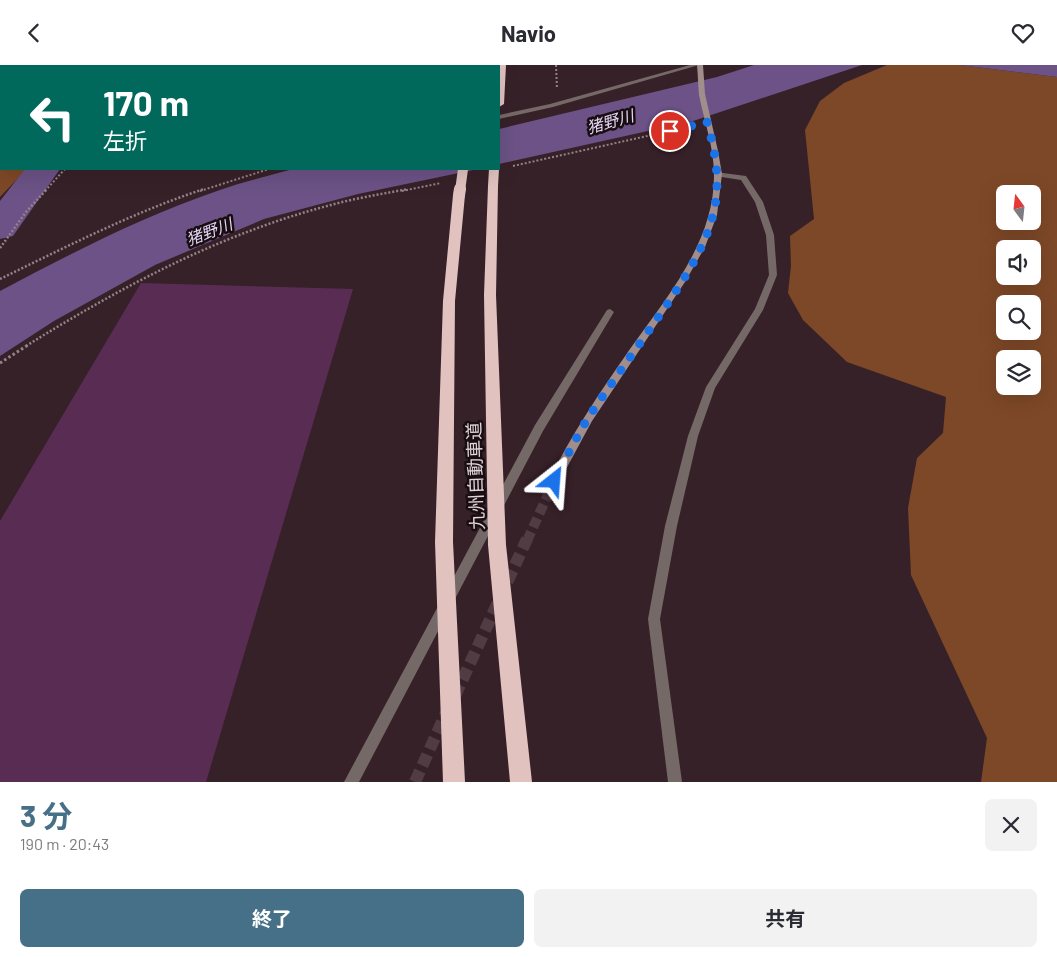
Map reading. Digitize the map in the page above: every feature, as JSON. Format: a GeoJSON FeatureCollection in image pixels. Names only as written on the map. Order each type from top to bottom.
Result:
{"type":"FeatureCollection","features":[{"type":"Feature","properties":{"kind":"highway"},"geometry":{"type":"LineString","coordinates":[[500,88],[502,65]]}},
{"type":"Feature","properties":{"kind":"highway","name":"九州自動車道"},"geometry":{"type":"LineString","coordinates":[[454,782],[444,542],[449,301],[463,170]]}},
{"type":"Feature","properties":{"kind":"highway","name":"九州自動車道"},"geometry":{"type":"LineString","coordinates":[[498,170],[493,186],[490,295],[497,545],[521,782]]}},
{"type":"Feature","properties":{"kind":"main road"},"geometry":{"type":"LineString","coordinates":[[554,481],[588,418],[635,353],[681,282],[701,247],[713,215],[718,174],[698,67]]}},
{"type":"Feature","properties":{"kind":"street"},"geometry":{"type":"LineString","coordinates":[[500,117],[558,104],[698,67]]}},
{"type":"Feature","properties":{"kind":"street"},"geometry":{"type":"LineString","coordinates":[[675,782],[654,619],[670,526],[693,436],[711,387],[759,310],[773,275],[770,235],[759,202],[743,178],[718,174]]}},
{"type":"Feature","properties":{"kind":"street"},"geometry":{"type":"LineString","coordinates":[[351,782],[539,428],[610,312]]}},
{"type":"Feature","properties":{"kind":"path"},"geometry":{"type":"LineString","coordinates":[[556,65],[558,104]]}},
{"type":"Feature","properties":{"kind":"path"},"geometry":{"type":"LineString","coordinates":[[500,168],[707,122]]}},
{"type":"Feature","properties":{"kind":"path"},"geometry":{"type":"LineString","coordinates":[[0,248],[26,212],[64,170]]}},
{"type":"Feature","properties":{"kind":"path"},"geometry":{"type":"LineString","coordinates":[[0,279],[80,240],[183,196],[267,170]]}},
{"type":"Feature","properties":{"kind":"path"},"geometry":{"type":"LineString","coordinates":[[0,363],[66,321],[134,283],[237,236],[330,205],[446,181]]}},
{"type":"Feature","properties":{"kind":"shaded area"},"geometry":{"type":"Polygon","coordinates":[[[887,65],[960,65],[1057,77],[1057,782],[981,782],[987,738],[911,575],[908,508],[917,458],[943,433],[946,397],[847,362],[803,320],[788,293],[791,266],[790,236],[814,219],[805,130],[820,101],[844,83],[887,65]]]}},
{"type":"Feature","properties":{"kind":"shaded area"},"geometry":{"type":"Polygon","coordinates":[[[0,170],[26,170],[0,197],[0,170]]]}},
{"type":"Feature","properties":{"kind":"water","name":"猪野川"},"geometry":{"type":"Polygon","coordinates":[[[754,65],[862,65],[693,121],[500,164],[500,129],[717,77],[754,65]]]}},
{"type":"Feature","properties":{"kind":"water"},"geometry":{"type":"Polygon","coordinates":[[[960,65],[1057,65],[1057,77],[960,65]]]}},
{"type":"Feature","properties":{"kind":"water","name":"猪野川"},"geometry":{"type":"Polygon","coordinates":[[[289,170],[473,170],[358,194],[264,219],[155,265],[54,321],[0,356],[0,291],[133,224],[189,201],[245,182],[289,170]]]}},
{"type":"Feature","properties":{"kind":"building"},"geometry":{"type":"Polygon","coordinates":[[[141,283],[353,289],[206,782],[0,782],[0,521],[141,283]]]}},
{"type":"Feature","properties":{"kind":"waterway"},"geometry":{"type":"LineString","coordinates":[[0,227],[42,170]]}},
{"type":"Feature","properties":{"kind":"tunnel"},"geometry":{"type":"LineString","coordinates":[[527,541],[554,481]]}},
{"type":"Feature","properties":{"kind":"tunnel"},"geometry":{"type":"LineString","coordinates":[[455,696],[527,539]]}},
{"type":"Feature","properties":{"kind":"tunnel"},"geometry":{"type":"LineString","coordinates":[[415,782],[446,713]]}},
{"type":"Feature","properties":{"kind":"route"},"geometry":{"type":"LineString","coordinates":[[554,481],[588,418],[630,360],[681,282],[701,247],[713,215],[718,174],[715,151],[707,122],[670,131]]}}]}
